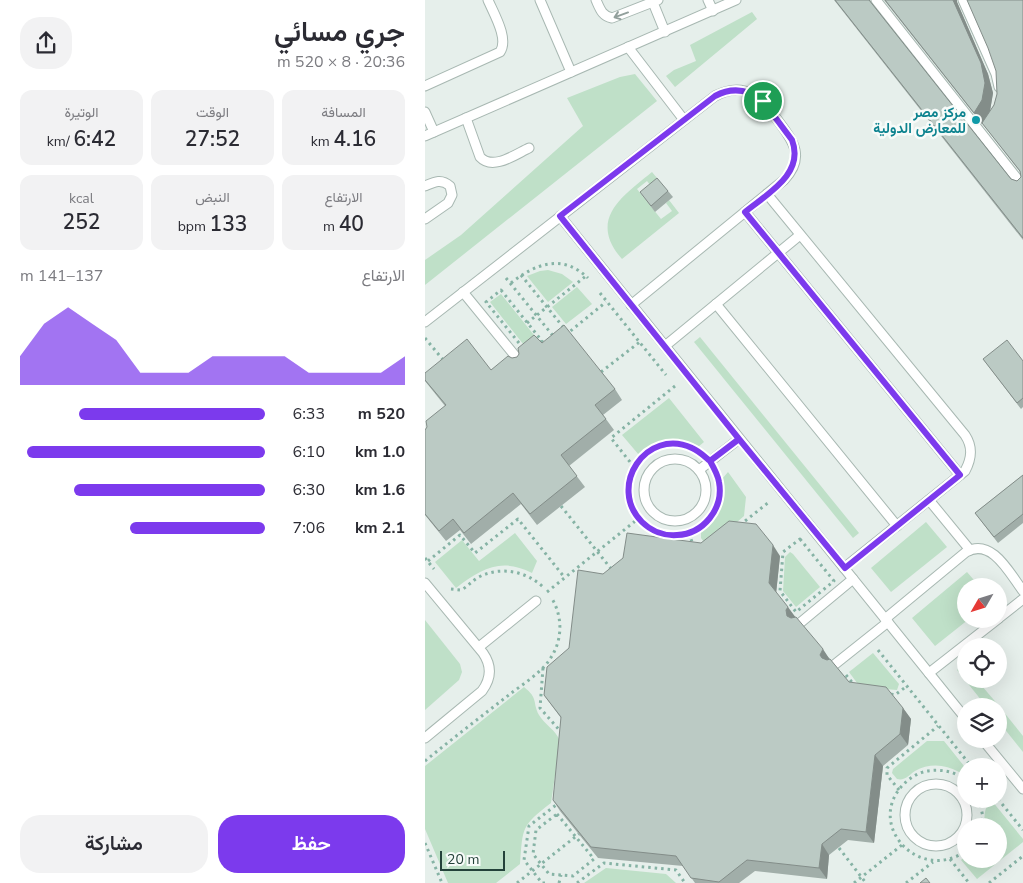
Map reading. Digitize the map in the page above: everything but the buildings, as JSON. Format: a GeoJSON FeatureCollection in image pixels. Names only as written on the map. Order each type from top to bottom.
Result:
{"type":"FeatureCollection","features":[{"type":"Feature","properties":{"kind":"lane"},"geometry":{"type":"LineString","coordinates":[[425,86],[500,52],[503,48],[504,39],[488,0]]}},
{"type":"Feature","properties":{"kind":"lane"},"geometry":{"type":"LineString","coordinates":[[540,0],[571,72]]}},
{"type":"Feature","properties":{"kind":"lane"},"geometry":{"type":"LineString","coordinates":[[596,0],[601,12],[612,18],[654,1],[665,32]]}},
{"type":"Feature","properties":{"kind":"lane"},"geometry":{"type":"LineString","coordinates":[[708,0],[713,11]]}},
{"type":"Feature","properties":{"kind":"lane"},"geometry":{"type":"LineString","coordinates":[[425,112],[429,134],[736,0]]}},
{"type":"Feature","properties":{"kind":"lane"},"geometry":{"type":"LineString","coordinates":[[876,0],[1023,186]]}},
{"type":"Feature","properties":{"kind":"lane"},"geometry":{"type":"LineString","coordinates":[[963,0],[999,84],[1000,96]]}},
{"type":"Feature","properties":{"kind":"lane"},"geometry":{"type":"LineString","coordinates":[[628,48],[684,120]]}},
{"type":"Feature","properties":{"kind":"lane"},"geometry":{"type":"LineString","coordinates":[[425,322],[715,96],[723,92],[740,90],[756,95],[763,101],[792,140],[796,154],[793,169],[789,175],[767,194],[631,305]]}},
{"type":"Feature","properties":{"kind":"lane"},"geometry":{"type":"LineString","coordinates":[[465,118],[480,157],[485,161],[496,163],[529,148]]}},
{"type":"Feature","properties":{"kind":"lane"},"geometry":{"type":"LineString","coordinates":[[982,134],[989,126]]}},
{"type":"Feature","properties":{"kind":"lane"},"geometry":{"type":"LineString","coordinates":[[425,186],[442,181],[450,186],[452,195],[448,202],[425,219]]}},
{"type":"Feature","properties":{"kind":"lane"},"geometry":{"type":"LineString","coordinates":[[767,194],[969,440],[971,453],[965,471],[845,568]]}},
{"type":"Feature","properties":{"kind":"lane"},"geometry":{"type":"LineString","coordinates":[[745,212],[960,475]]}},
{"type":"Feature","properties":{"kind":"lane"},"geometry":{"type":"LineString","coordinates":[[560,216],[957,708]]}},
{"type":"Feature","properties":{"kind":"lane"},"geometry":{"type":"LineString","coordinates":[[665,346],[800,235]]}},
{"type":"Feature","properties":{"kind":"lane"},"geometry":{"type":"LineString","coordinates":[[463,292],[521,363]]}},
{"type":"Feature","properties":{"kind":"lane"},"geometry":{"type":"LineString","coordinates":[[716,304],[897,526]]}},
{"type":"Feature","properties":{"kind":"lane"},"geometry":{"type":"LineString","coordinates":[[699,470],[739,439]]}},
{"type":"Feature","properties":{"kind":"lane"},"geometry":{"type":"LineString","coordinates":[[676,458],[685,460],[699,470],[704,478],[706,495],[703,504],[691,517],[675,521],[657,516],[651,510],[644,493],[644,484],[652,468],[667,459],[676,458]]}},
{"type":"Feature","properties":{"kind":"lane"},"geometry":{"type":"LineString","coordinates":[[929,500],[970,550]]}},
{"type":"Feature","properties":{"kind":"lane"},"geometry":{"type":"LineString","coordinates":[[834,665],[970,550],[979,548],[993,553],[1023,591]]}},
{"type":"Feature","properties":{"kind":"lane"},"geometry":{"type":"LineString","coordinates":[[800,623],[853,579]]}},
{"type":"Feature","properties":{"kind":"lane"},"geometry":{"type":"LineString","coordinates":[[425,583],[479,648],[487,659],[490,672],[486,685],[477,696],[425,738]]}},
{"type":"Feature","properties":{"kind":"lane"},"geometry":{"type":"LineString","coordinates":[[1007,611],[1023,599]]}},
{"type":"Feature","properties":{"kind":"lane"},"geometry":{"type":"LineString","coordinates":[[479,648],[536,601]]}},
{"type":"Feature","properties":{"kind":"lane"},"geometry":{"type":"LineString","coordinates":[[929,673],[986,628]]}},
{"type":"Feature","properties":{"kind":"lane"},"geometry":{"type":"LineString","coordinates":[[1007,773],[1023,789]]}},
{"type":"Feature","properties":{"kind":"lane"},"geometry":{"type":"LineString","coordinates":[[938,784],[947,786],[964,796],[967,815],[966,824],[956,840],[938,846],[929,846],[920,842],[908,829],[905,820],[907,801],[920,788],[938,784]]}},
{"type":"Feature","properties":{"kind":"path"},"geometry":{"type":"LineString","coordinates":[[511,283],[536,266],[554,263],[571,266],[591,281]]}},
{"type":"Feature","properties":{"kind":"path"},"geometry":{"type":"LineString","coordinates":[[497,266],[555,339]]}},
{"type":"Feature","properties":{"kind":"path"},"geometry":{"type":"LineString","coordinates":[[521,275],[568,333],[607,302],[596,288]]}},
{"type":"Feature","properties":{"kind":"path"},"geometry":{"type":"LineString","coordinates":[[527,323],[586,276]]}},
{"type":"Feature","properties":{"kind":"path"},"geometry":{"type":"LineString","coordinates":[[501,290],[527,323],[542,341],[527,353],[486,302],[501,290]]}},
{"type":"Feature","properties":{"kind":"path"},"geometry":{"type":"LineString","coordinates":[[601,372],[653,331]]}},
{"type":"Feature","properties":{"kind":"path"},"geometry":{"type":"LineString","coordinates":[[425,338],[445,364]]}},
{"type":"Feature","properties":{"kind":"path"},"geometry":{"type":"LineString","coordinates":[[634,467],[611,438],[675,386]]}},
{"type":"Feature","properties":{"kind":"path"},"geometry":{"type":"LineString","coordinates":[[680,444],[701,452],[710,461],[719,482],[718,503],[707,522],[689,533],[667,535],[651,529],[639,518],[629,499],[628,488],[634,467],[649,451],[659,446],[680,444]]}},
{"type":"Feature","properties":{"kind":"path"},"geometry":{"type":"LineString","coordinates":[[738,526],[769,502]]}},
{"type":"Feature","properties":{"kind":"path"},"geometry":{"type":"LineString","coordinates":[[561,506],[613,572]]}},
{"type":"Feature","properties":{"kind":"path"},"geometry":{"type":"LineString","coordinates":[[536,601],[639,518]]}},
{"type":"Feature","properties":{"kind":"path"},"geometry":{"type":"LineString","coordinates":[[427,561],[461,535],[475,553],[518,519],[565,578]]}},
{"type":"Feature","properties":{"kind":"path"},"geometry":{"type":"LineString","coordinates":[[689,533],[693,542],[700,548]]}},
{"type":"Feature","properties":{"kind":"path"},"geometry":{"type":"LineString","coordinates":[[799,539],[834,581],[796,612],[779,591],[783,552],[799,539]]}},
{"type":"Feature","properties":{"kind":"path"},"geometry":{"type":"LineString","coordinates":[[875,647],[964,758]]}},
{"type":"Feature","properties":{"kind":"path"},"geometry":{"type":"LineString","coordinates":[[543,667],[540,708],[563,733],[562,742]]}},
{"type":"Feature","properties":{"kind":"path"},"geometry":{"type":"LineString","coordinates":[[843,672],[859,691]]}},
{"type":"Feature","properties":{"kind":"path"},"geometry":{"type":"LineString","coordinates":[[886,694],[895,695],[907,686]]}},
{"type":"Feature","properties":{"kind":"path"},"geometry":{"type":"LineString","coordinates":[[899,790],[887,775],[887,768],[938,726]]}},
{"type":"Feature","properties":{"kind":"path"},"geometry":{"type":"LineString","coordinates":[[957,775],[945,770],[934,770],[915,776],[899,790],[892,808],[891,818],[896,837],[902,845],[916,856],[933,861],[950,860],[957,856]]}},
{"type":"Feature","properties":{"kind":"path"},"geometry":{"type":"LineString","coordinates":[[545,883],[542,883],[524,860],[529,826],[556,805],[557,796]]}},
{"type":"Feature","properties":{"kind":"path"},"geometry":{"type":"LineString","coordinates":[[1005,808],[1023,830]]}},
{"type":"Feature","properties":{"kind":"path"},"geometry":{"type":"LineString","coordinates":[[557,814],[578,835],[594,859],[573,876],[549,874],[533,854],[535,842],[536,830],[557,814]]}},
{"type":"Feature","properties":{"kind":"path"},"geometry":{"type":"LineString","coordinates":[[517,883],[578,835]]}},
{"type":"Feature","properties":{"kind":"path"},"geometry":{"type":"LineString","coordinates":[[527,841],[535,842]]}},
{"type":"Feature","properties":{"kind":"path"},"geometry":{"type":"LineString","coordinates":[[425,844],[442,883]]}},
{"type":"Feature","properties":{"kind":"path"},"geometry":{"type":"LineString","coordinates":[[854,883],[902,845]]}},
{"type":"Feature","properties":{"kind":"path"},"geometry":{"type":"LineString","coordinates":[[839,848],[866,883]]}},
{"type":"Feature","properties":{"kind":"path"},"geometry":{"type":"LineString","coordinates":[[989,883],[1023,856]]}},
{"type":"Feature","properties":{"kind":"path"},"geometry":{"type":"LineString","coordinates":[[950,860],[969,883]]}},
{"type":"Feature","properties":{"kind":"path"},"geometry":{"type":"LineString","coordinates":[[906,883],[933,861]]}},
{"type":"Feature","properties":{"kind":"path"},"geometry":{"type":"LineString","coordinates":[[577,883],[604,863],[676,870],[685,883]]}},
{"type":"Feature","properties":{"kind":"path"},"geometry":{"type":"LineString","coordinates":[[559,883],[561,875]]}},
{"type":"Feature","properties":{"kind":"green space"},"geometry":{"type":"Polygon","coordinates":[[[752,12],[757,19],[675,87],[666,76],[674,70],[696,61],[690,45],[752,12]]]}},
{"type":"Feature","properties":{"kind":"green space"},"geometry":{"type":"Polygon","coordinates":[[[635,74],[657,101],[425,285],[425,260],[461,235],[583,126],[567,98],[620,77],[635,74]]]}},
{"type":"Feature","properties":{"kind":"green space"},"geometry":{"type":"Polygon","coordinates":[[[652,172],[662,184],[654,190],[647,181],[637,189],[661,219],[672,211],[666,203],[669,200],[679,213],[622,259],[612,245],[608,232],[608,220],[613,210],[630,190],[652,172]]]}},
{"type":"Feature","properties":{"kind":"green space"},"geometry":{"type":"Polygon","coordinates":[[[548,270],[562,274],[573,282],[548,302],[527,276],[548,270]]]}},
{"type":"Feature","properties":{"kind":"green space"},"geometry":{"type":"Polygon","coordinates":[[[577,287],[592,304],[566,324],[552,307],[577,287]]]}},
{"type":"Feature","properties":{"kind":"green space"},"geometry":{"type":"Polygon","coordinates":[[[501,294],[538,340],[527,349],[490,302],[501,294]]]}},
{"type":"Feature","properties":{"kind":"green space"},"geometry":{"type":"Polygon","coordinates":[[[700,337],[859,533],[853,538],[694,342],[700,337]]]}},
{"type":"Feature","properties":{"kind":"green space"},"geometry":{"type":"Polygon","coordinates":[[[669,398],[704,442],[698,447],[675,441],[660,443],[639,455],[622,435],[669,398]]]}},
{"type":"Feature","properties":{"kind":"green space"},"geometry":{"type":"Polygon","coordinates":[[[728,472],[746,497],[744,516],[714,542],[704,542],[701,538],[701,531],[719,511],[723,494],[722,479],[728,472]]]}},
{"type":"Feature","properties":{"kind":"green space"},"geometry":{"type":"Polygon","coordinates":[[[926,522],[947,547],[891,592],[871,568],[926,522]]]}},
{"type":"Feature","properties":{"kind":"green space"},"geometry":{"type":"Polygon","coordinates":[[[515,533],[537,561],[532,573],[511,566],[492,567],[474,575],[456,588],[435,562],[462,540],[479,561],[515,533]]]}},
{"type":"Feature","properties":{"kind":"green space"},"geometry":{"type":"Polygon","coordinates":[[[790,552],[820,587],[796,607],[783,591],[785,557],[790,552]]]}},
{"type":"Feature","properties":{"kind":"green space"},"geometry":{"type":"Polygon","coordinates":[[[967,572],[972,578],[960,578],[967,572]]]}},
{"type":"Feature","properties":{"kind":"green space"},"geometry":{"type":"Polygon","coordinates":[[[957,580],[958,628],[935,646],[912,618],[957,580]]]}},
{"type":"Feature","properties":{"kind":"green space"},"geometry":{"type":"Polygon","coordinates":[[[425,620],[460,664],[462,672],[459,680],[425,710],[425,620]]]}},
{"type":"Feature","properties":{"kind":"green space"},"geometry":{"type":"Polygon","coordinates":[[[873,653],[899,684],[897,690],[860,687],[849,672],[873,653]]]}},
{"type":"Feature","properties":{"kind":"green space"},"geometry":{"type":"Polygon","coordinates":[[[524,687],[533,698],[539,715],[560,741],[551,803],[534,817],[525,828],[520,864],[496,883],[448,883],[425,829],[425,766],[524,687]]]}},
{"type":"Feature","properties":{"kind":"green space"},"geometry":{"type":"Polygon","coordinates":[[[972,688],[984,688],[992,698],[980,698],[972,688]]]}},
{"type":"Feature","properties":{"kind":"green space"},"geometry":{"type":"Polygon","coordinates":[[[1007,716],[1023,736],[1023,752],[1007,732],[1007,716]]]}},
{"type":"Feature","properties":{"kind":"green space"},"geometry":{"type":"Polygon","coordinates":[[[927,741],[944,741],[958,758],[957,771],[943,766],[931,766],[920,768],[905,778],[897,779],[892,773],[893,769],[927,741]]]}},
{"type":"Feature","properties":{"kind":"green space"},"geometry":{"type":"Polygon","coordinates":[[[998,808],[1006,818],[985,818],[986,809],[998,808]]]}},
{"type":"Feature","properties":{"kind":"green space"},"geometry":{"type":"Polygon","coordinates":[[[1007,819],[1023,839],[1023,842],[1007,855],[1007,819]]]}},
{"type":"Feature","properties":{"kind":"green space"},"geometry":{"type":"Polygon","coordinates":[[[606,868],[666,874],[676,883],[584,883],[606,868]]]}},
{"type":"Feature","properties":{"kind":"green space"},"geometry":{"type":"Polygon","coordinates":[[[968,868],[991,868],[977,879],[968,868]]]}},
{"type":"Feature","properties":{"kind":"place","name":"مركز مصر للمعارض الدولية"},"geometry":{"type":"Point","coordinates":[976,120]}},
{"type":"Feature","properties":{"kind":"route"},"geometry":{"type":"LineString","coordinates":[[763,101],[756,95],[740,90],[731,90],[715,96],[560,216],[739,439],[710,461],[716,472],[720,493],[714,513],[707,522],[689,533],[678,536],[656,532],[646,526],[639,518],[629,499],[628,488],[634,467],[649,451],[659,446],[680,444],[701,452],[710,461],[726,449],[739,439],[845,568],[960,475],[745,212],[784,180],[793,169],[795,162],[796,154],[792,140],[763,101]]}}]}
